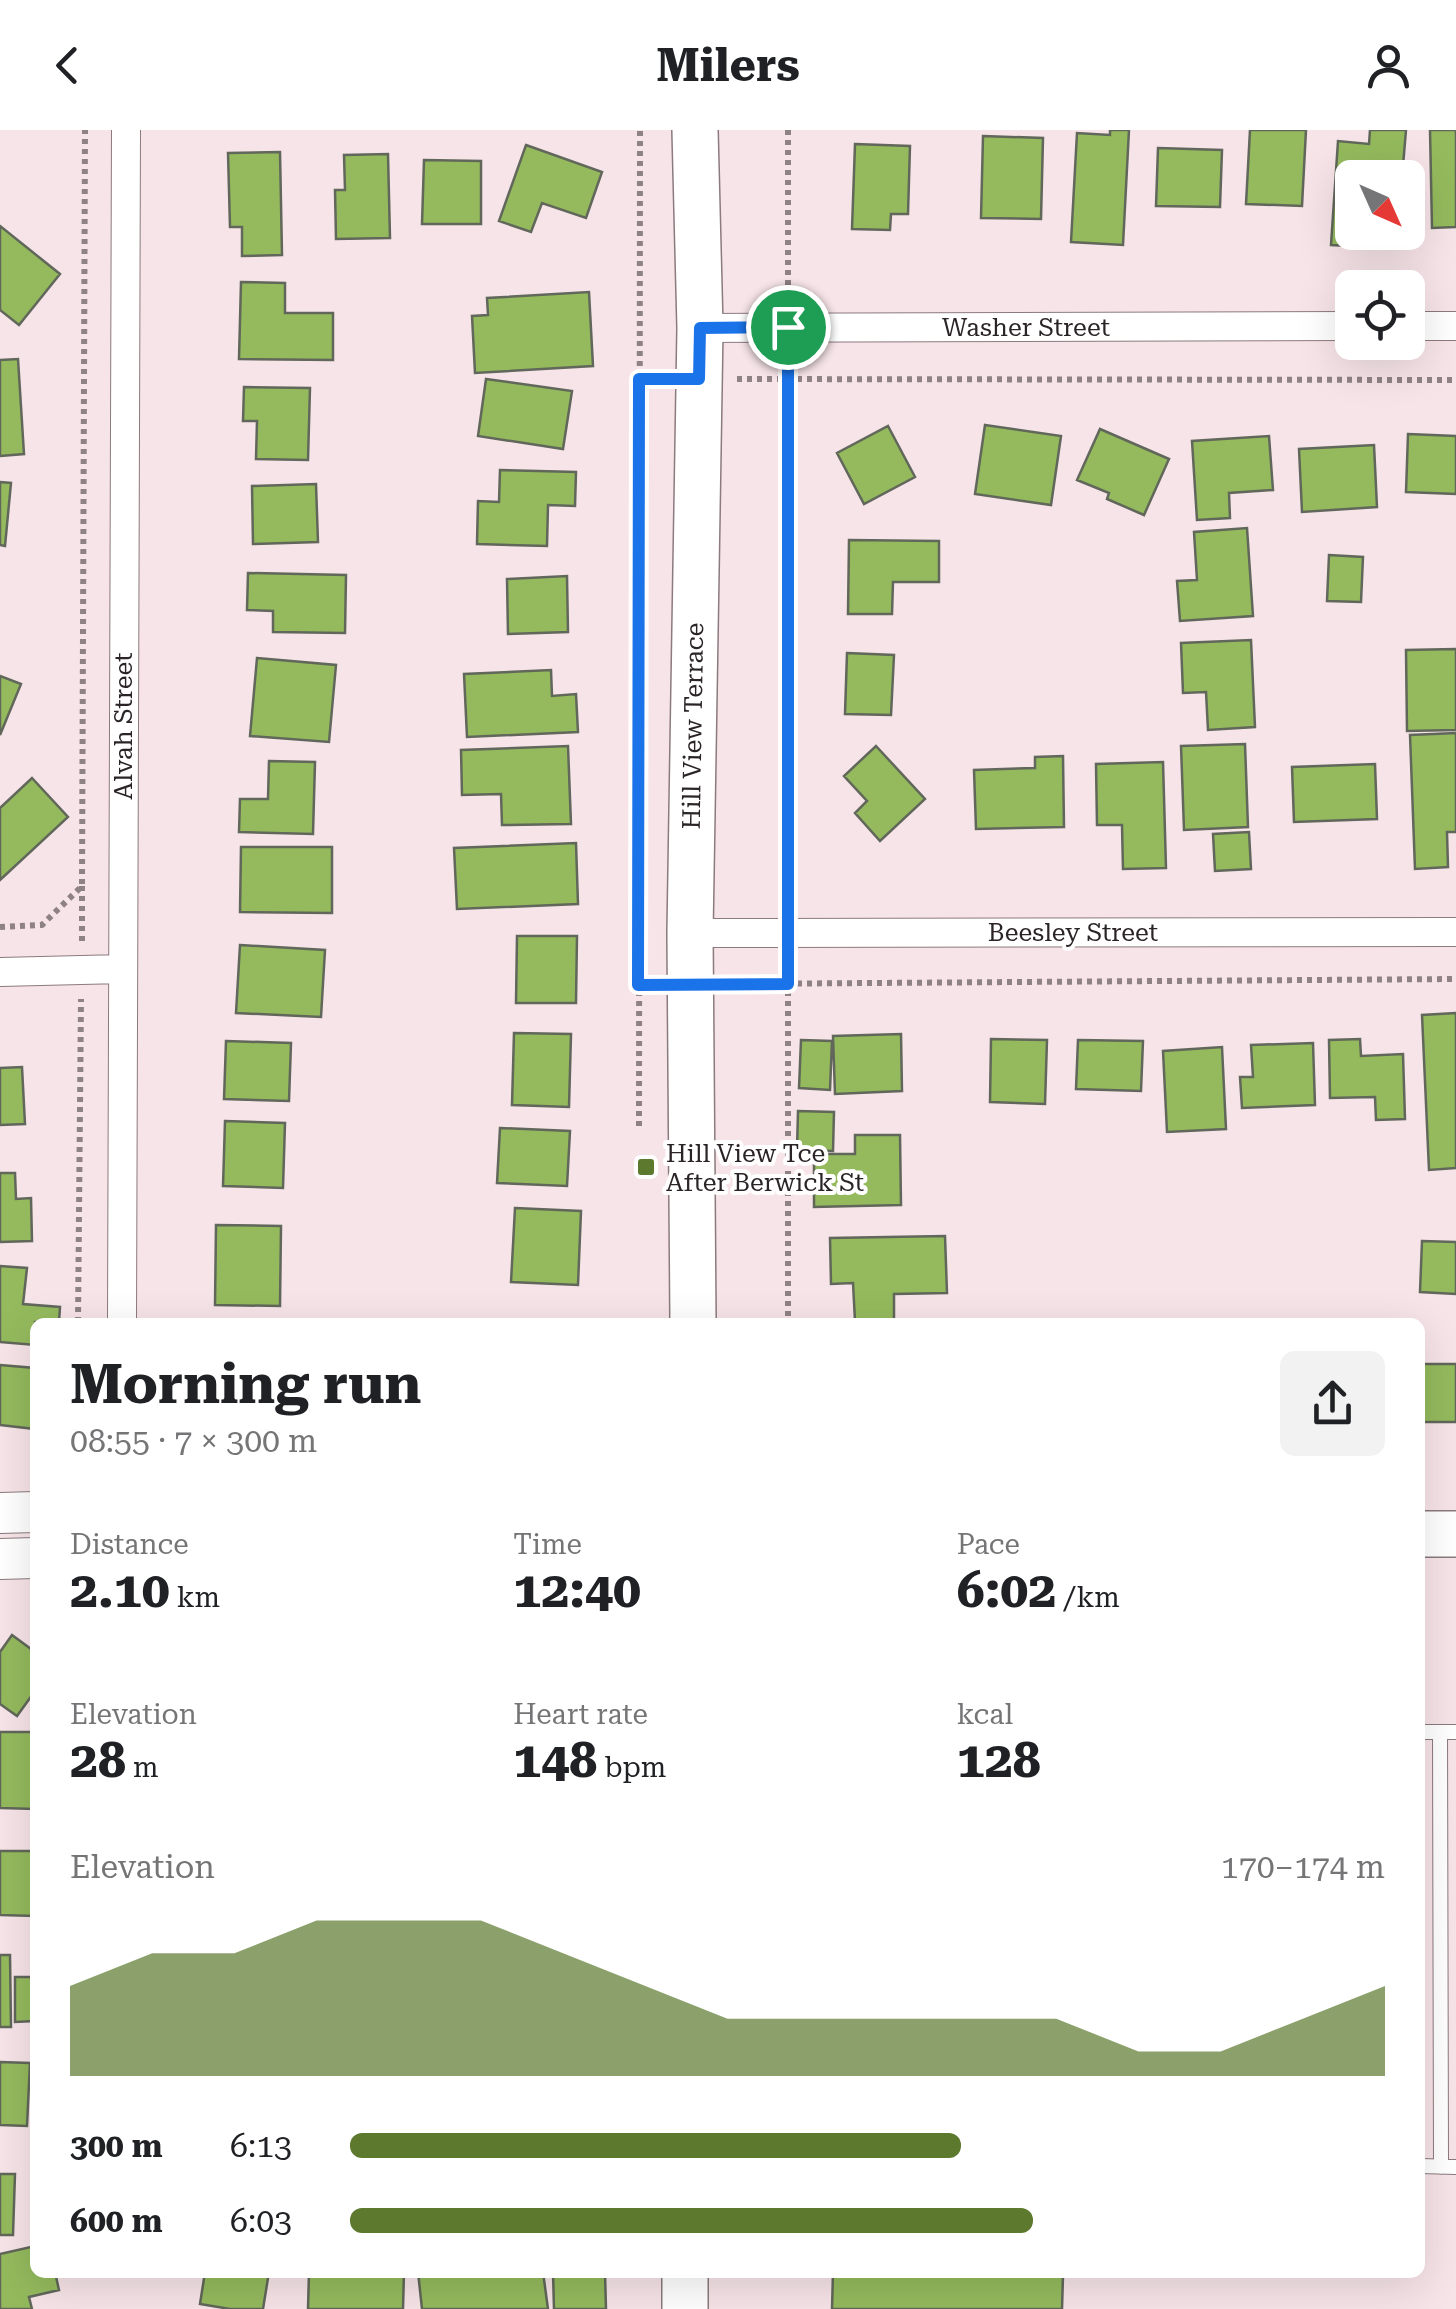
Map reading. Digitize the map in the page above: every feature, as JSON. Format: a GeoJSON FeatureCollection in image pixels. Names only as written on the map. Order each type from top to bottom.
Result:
{"type":"FeatureCollection","features":[{"type":"Feature","properties":{"kind":"main road","name":"Hill View Terrace"},"geometry":{"type":"LineString","coordinates":[[693,1318],[690,933],[700,328],[695,130]]}},
{"type":"Feature","properties":{"kind":"main road"},"geometry":{"type":"LineString","coordinates":[[0,1513],[30,1512]]}},
{"type":"Feature","properties":{"kind":"main road"},"geometry":{"type":"LineString","coordinates":[[1425,1534],[1456,1534]]}},
{"type":"Feature","properties":{"kind":"main road"},"geometry":{"type":"LineString","coordinates":[[0,1559],[30,1558]]}},
{"type":"Feature","properties":{"kind":"main road"},"geometry":{"type":"LineString","coordinates":[[686,2278],[686,2309]]}},
{"type":"Feature","properties":{"kind":"street","name":"Alvah Street"},"geometry":{"type":"LineString","coordinates":[[122,1318],[126,130]]}},
{"type":"Feature","properties":{"kind":"street","name":"Washer Street"},"geometry":{"type":"LineString","coordinates":[[700,328],[1335,326]]}},
{"type":"Feature","properties":{"kind":"street"},"geometry":{"type":"LineString","coordinates":[[1425,326],[1456,326]]}},
{"type":"Feature","properties":{"kind":"street","name":"Beesley Street"},"geometry":{"type":"LineString","coordinates":[[690,933],[1456,932]]}},
{"type":"Feature","properties":{"kind":"street"},"geometry":{"type":"LineString","coordinates":[[0,972],[122,969]]}},
{"type":"Feature","properties":{"kind":"lane"},"geometry":{"type":"LineString","coordinates":[[1448,1732],[1449,2167]]}},
{"type":"Feature","properties":{"kind":"path"},"geometry":{"type":"LineString","coordinates":[[78,1318],[86,130]]}},
{"type":"Feature","properties":{"kind":"path"},"geometry":{"type":"LineString","coordinates":[[640,130],[640,1126]]}},
{"type":"Feature","properties":{"kind":"path"},"geometry":{"type":"LineString","coordinates":[[788,130],[788,1318]]}},
{"type":"Feature","properties":{"kind":"path"},"geometry":{"type":"LineString","coordinates":[[699,379],[1456,380]]}},
{"type":"Feature","properties":{"kind":"path"},"geometry":{"type":"LineString","coordinates":[[0,927],[42,925],[82,886]]}},
{"type":"Feature","properties":{"kind":"path"},"geometry":{"type":"LineString","coordinates":[[638,985],[1456,978]]}},
{"type":"Feature","properties":{"kind":"building"},"geometry":{"type":"Polygon","coordinates":[[[1110,130],[1129,130],[1123,245],[1071,242],[1077,133],[1110,135],[1110,130]]]}},
{"type":"Feature","properties":{"kind":"building"},"geometry":{"type":"Polygon","coordinates":[[[1250,130],[1306,130],[1302,206],[1246,204],[1250,130]]]}},
{"type":"Feature","properties":{"kind":"building"},"geometry":{"type":"Polygon","coordinates":[[[1370,130],[1406,130],[1404,160],[1337,160],[1338,141],[1369,144],[1370,130]]]}},
{"type":"Feature","properties":{"kind":"building"},"geometry":{"type":"Polygon","coordinates":[[[1430,130],[1456,130],[1456,227],[1432,228],[1430,130]]]}},
{"type":"Feature","properties":{"kind":"building"},"geometry":{"type":"Polygon","coordinates":[[[983,136],[1043,138],[1041,219],[981,218],[983,136]]]}},
{"type":"Feature","properties":{"kind":"building"},"geometry":{"type":"Polygon","coordinates":[[[855,144],[910,146],[908,214],[891,214],[890,230],[852,229],[855,144]]]}},
{"type":"Feature","properties":{"kind":"building"},"geometry":{"type":"Polygon","coordinates":[[[526,145],[602,172],[586,218],[542,203],[531,232],[499,221],[526,145]]]}},
{"type":"Feature","properties":{"kind":"building"},"geometry":{"type":"Polygon","coordinates":[[[1158,148],[1222,150],[1220,207],[1156,206],[1158,148]]]}},
{"type":"Feature","properties":{"kind":"building"},"geometry":{"type":"Polygon","coordinates":[[[280,152],[282,255],[242,256],[242,227],[230,227],[228,153],[280,152]]]}},
{"type":"Feature","properties":{"kind":"building"},"geometry":{"type":"Polygon","coordinates":[[[388,154],[390,238],[336,239],[335,190],[345,190],[344,155],[388,154]]]}},
{"type":"Feature","properties":{"kind":"building"},"geometry":{"type":"Polygon","coordinates":[[[424,160],[481,161],[481,224],[422,224],[424,160]]]}},
{"type":"Feature","properties":{"kind":"building"},"geometry":{"type":"Polygon","coordinates":[[[1335,186],[1335,245],[1331,245],[1335,186]]]}},
{"type":"Feature","properties":{"kind":"building"},"geometry":{"type":"Polygon","coordinates":[[[0,226],[60,274],[19,325],[0,310],[0,226]]]}},
{"type":"Feature","properties":{"kind":"building"},"geometry":{"type":"Polygon","coordinates":[[[241,282],[285,283],[285,313],[333,313],[333,360],[239,359],[241,282]]]}},
{"type":"Feature","properties":{"kind":"building"},"geometry":{"type":"Polygon","coordinates":[[[589,292],[593,366],[475,373],[472,316],[488,315],[487,298],[589,292]]]}},
{"type":"Feature","properties":{"kind":"building"},"geometry":{"type":"Polygon","coordinates":[[[18,359],[24,454],[0,456],[0,360],[18,359]]]}},
{"type":"Feature","properties":{"kind":"building"},"geometry":{"type":"Polygon","coordinates":[[[486,379],[572,391],[563,449],[478,436],[486,379]]]}},
{"type":"Feature","properties":{"kind":"building"},"geometry":{"type":"Polygon","coordinates":[[[244,387],[310,388],[308,460],[256,459],[257,421],[243,421],[244,387]]]}},
{"type":"Feature","properties":{"kind":"building"},"geometry":{"type":"Polygon","coordinates":[[[985,425],[1061,436],[1051,505],[975,494],[985,425]]]}},
{"type":"Feature","properties":{"kind":"building"},"geometry":{"type":"Polygon","coordinates":[[[888,426],[915,477],[864,504],[837,453],[888,426]]]}},
{"type":"Feature","properties":{"kind":"building"},"geometry":{"type":"Polygon","coordinates":[[[1100,429],[1169,459],[1144,515],[1107,499],[1109,493],[1077,480],[1100,429]]]}},
{"type":"Feature","properties":{"kind":"building"},"geometry":{"type":"Polygon","coordinates":[[[1408,434],[1456,436],[1456,494],[1406,492],[1408,434]]]}},
{"type":"Feature","properties":{"kind":"building"},"geometry":{"type":"Polygon","coordinates":[[[1269,436],[1273,490],[1229,493],[1230,518],[1197,520],[1192,441],[1269,436]]]}},
{"type":"Feature","properties":{"kind":"building"},"geometry":{"type":"Polygon","coordinates":[[[1374,445],[1377,507],[1302,512],[1299,449],[1374,445]]]}},
{"type":"Feature","properties":{"kind":"building"},"geometry":{"type":"Polygon","coordinates":[[[500,470],[576,472],[575,506],[548,505],[547,546],[477,544],[478,501],[499,502],[500,470]]]}},
{"type":"Feature","properties":{"kind":"building"},"geometry":{"type":"Polygon","coordinates":[[[0,482],[11,483],[5,546],[0,545],[0,482]]]}},
{"type":"Feature","properties":{"kind":"building"},"geometry":{"type":"Polygon","coordinates":[[[316,484],[318,542],[253,544],[252,486],[316,484]]]}},
{"type":"Feature","properties":{"kind":"building"},"geometry":{"type":"Polygon","coordinates":[[[1247,528],[1253,616],[1180,621],[1177,581],[1197,580],[1194,532],[1247,528]]]}},
{"type":"Feature","properties":{"kind":"building"},"geometry":{"type":"Polygon","coordinates":[[[849,540],[939,541],[939,582],[893,582],[892,614],[848,614],[849,540]]]}},
{"type":"Feature","properties":{"kind":"building"},"geometry":{"type":"Polygon","coordinates":[[[1329,555],[1363,557],[1361,602],[1327,601],[1329,555]]]}},
{"type":"Feature","properties":{"kind":"building"},"geometry":{"type":"Polygon","coordinates":[[[248,573],[346,575],[345,633],[273,632],[273,611],[247,610],[248,573]]]}},
{"type":"Feature","properties":{"kind":"building"},"geometry":{"type":"Polygon","coordinates":[[[567,576],[568,632],[508,634],[507,579],[567,576]]]}},
{"type":"Feature","properties":{"kind":"building"},"geometry":{"type":"Polygon","coordinates":[[[1251,640],[1255,727],[1208,730],[1206,692],[1183,693],[1181,643],[1251,640]]]}},
{"type":"Feature","properties":{"kind":"building"},"geometry":{"type":"Polygon","coordinates":[[[1456,649],[1456,730],[1407,731],[1406,650],[1456,649]]]}},
{"type":"Feature","properties":{"kind":"building"},"geometry":{"type":"Polygon","coordinates":[[[847,653],[894,655],[891,715],[845,714],[847,653]]]}},
{"type":"Feature","properties":{"kind":"building"},"geometry":{"type":"Polygon","coordinates":[[[257,658],[336,665],[329,742],[250,736],[257,658]]]}},
{"type":"Feature","properties":{"kind":"building"},"geometry":{"type":"Polygon","coordinates":[[[551,670],[552,696],[576,694],[578,732],[467,737],[464,674],[551,670]]]}},
{"type":"Feature","properties":{"kind":"building"},"geometry":{"type":"Polygon","coordinates":[[[0,676],[21,684],[0,735],[0,676]]]}},
{"type":"Feature","properties":{"kind":"building"},"geometry":{"type":"Polygon","coordinates":[[[1456,733],[1456,832],[1447,832],[1448,867],[1415,869],[1410,735],[1456,733]]]}},
{"type":"Feature","properties":{"kind":"building"},"geometry":{"type":"Polygon","coordinates":[[[1245,744],[1248,827],[1184,830],[1181,746],[1245,744]]]}},
{"type":"Feature","properties":{"kind":"building"},"geometry":{"type":"Polygon","coordinates":[[[568,746],[571,824],[502,825],[501,794],[462,795],[461,750],[568,746]]]}},
{"type":"Feature","properties":{"kind":"building"},"geometry":{"type":"Polygon","coordinates":[[[876,746],[925,799],[880,841],[855,813],[867,801],[844,776],[876,746]]]}},
{"type":"Feature","properties":{"kind":"building"},"geometry":{"type":"Polygon","coordinates":[[[1063,756],[1064,827],[976,829],[974,770],[1035,768],[1035,757],[1063,756]]]}},
{"type":"Feature","properties":{"kind":"building"},"geometry":{"type":"Polygon","coordinates":[[[269,761],[315,762],[313,834],[239,832],[240,799],[268,799],[269,761]]]}},
{"type":"Feature","properties":{"kind":"building"},"geometry":{"type":"Polygon","coordinates":[[[1163,762],[1166,868],[1123,869],[1122,825],[1097,825],[1096,764],[1163,762]]]}},
{"type":"Feature","properties":{"kind":"building"},"geometry":{"type":"Polygon","coordinates":[[[1375,764],[1377,819],[1294,822],[1292,767],[1375,764]]]}},
{"type":"Feature","properties":{"kind":"building"},"geometry":{"type":"Polygon","coordinates":[[[32,778],[68,817],[0,880],[0,808],[32,778]]]}},
{"type":"Feature","properties":{"kind":"building"},"geometry":{"type":"Polygon","coordinates":[[[1249,832],[1251,869],[1215,871],[1213,834],[1249,832]]]}},
{"type":"Feature","properties":{"kind":"building"},"geometry":{"type":"Polygon","coordinates":[[[576,843],[578,904],[457,909],[454,848],[576,843]]]}},
{"type":"Feature","properties":{"kind":"building"},"geometry":{"type":"Polygon","coordinates":[[[241,847],[332,847],[332,913],[240,912],[241,847]]]}},
{"type":"Feature","properties":{"kind":"building"},"geometry":{"type":"Polygon","coordinates":[[[517,936],[577,936],[576,1003],[516,1003],[517,936]]]}},
{"type":"Feature","properties":{"kind":"building"},"geometry":{"type":"Polygon","coordinates":[[[240,945],[325,950],[321,1017],[236,1013],[240,945]]]}},
{"type":"Feature","properties":{"kind":"building"},"geometry":{"type":"Polygon","coordinates":[[[1456,1013],[1456,1168],[1429,1170],[1422,1015],[1456,1013]]]}},
{"type":"Feature","properties":{"kind":"building"},"geometry":{"type":"Polygon","coordinates":[[[514,1033],[571,1034],[569,1107],[512,1105],[514,1033]]]}},
{"type":"Feature","properties":{"kind":"building"},"geometry":{"type":"Polygon","coordinates":[[[901,1034],[902,1091],[835,1094],[833,1036],[901,1034]]]}},
{"type":"Feature","properties":{"kind":"building"},"geometry":{"type":"Polygon","coordinates":[[[991,1039],[1047,1040],[1045,1104],[990,1102],[991,1039]]]}},
{"type":"Feature","properties":{"kind":"building"},"geometry":{"type":"Polygon","coordinates":[[[1360,1039],[1361,1056],[1403,1054],[1405,1119],[1376,1120],[1375,1097],[1330,1098],[1329,1040],[1360,1039]]]}},
{"type":"Feature","properties":{"kind":"building"},"geometry":{"type":"Polygon","coordinates":[[[801,1040],[832,1041],[830,1090],[799,1088],[801,1040]]]}},
{"type":"Feature","properties":{"kind":"building"},"geometry":{"type":"Polygon","coordinates":[[[1078,1040],[1143,1041],[1141,1091],[1076,1089],[1078,1040]]]}},
{"type":"Feature","properties":{"kind":"building"},"geometry":{"type":"Polygon","coordinates":[[[226,1041],[291,1043],[289,1101],[224,1099],[226,1041]]]}},
{"type":"Feature","properties":{"kind":"building"},"geometry":{"type":"Polygon","coordinates":[[[1313,1043],[1315,1105],[1242,1108],[1240,1077],[1253,1077],[1251,1045],[1313,1043]]]}},
{"type":"Feature","properties":{"kind":"building"},"geometry":{"type":"Polygon","coordinates":[[[1222,1047],[1226,1129],[1167,1132],[1163,1051],[1222,1047]]]}},
{"type":"Feature","properties":{"kind":"building"},"geometry":{"type":"Polygon","coordinates":[[[22,1067],[25,1124],[0,1125],[0,1068],[22,1067]]]}},
{"type":"Feature","properties":{"kind":"building"},"geometry":{"type":"Polygon","coordinates":[[[798,1111],[834,1112],[833,1151],[797,1150],[798,1111]]]}},
{"type":"Feature","properties":{"kind":"building"},"geometry":{"type":"Polygon","coordinates":[[[225,1121],[285,1123],[283,1188],[223,1186],[225,1121]]]}},
{"type":"Feature","properties":{"kind":"building"},"geometry":{"type":"Polygon","coordinates":[[[500,1128],[570,1131],[567,1186],[497,1183],[500,1128]]]}},
{"type":"Feature","properties":{"kind":"building"},"geometry":{"type":"Polygon","coordinates":[[[855,1135],[900,1135],[901,1205],[814,1207],[814,1154],[855,1154],[855,1135]]]}},
{"type":"Feature","properties":{"kind":"building"},"geometry":{"type":"Polygon","coordinates":[[[0,1173],[15,1173],[16,1199],[31,1198],[32,1241],[0,1242],[0,1173]]]}},
{"type":"Feature","properties":{"kind":"building"},"geometry":{"type":"Polygon","coordinates":[[[515,1208],[581,1211],[578,1285],[511,1282],[515,1208]]]}},
{"type":"Feature","properties":{"kind":"building"},"geometry":{"type":"Polygon","coordinates":[[[216,1225],[281,1226],[280,1306],[215,1305],[216,1225]]]}},
{"type":"Feature","properties":{"kind":"building"},"geometry":{"type":"Polygon","coordinates":[[[945,1236],[947,1293],[894,1294],[894,1318],[855,1318],[853,1283],[831,1284],[830,1238],[945,1236]]]}},
{"type":"Feature","properties":{"kind":"building"},"geometry":{"type":"Polygon","coordinates":[[[1422,1241],[1456,1242],[1456,1294],[1420,1292],[1422,1241]]]}},
{"type":"Feature","properties":{"kind":"building"},"geometry":{"type":"Polygon","coordinates":[[[0,1266],[27,1268],[23,1304],[60,1307],[59,1318],[30,1318],[30,1345],[0,1342],[0,1266]]]}},
{"type":"Feature","properties":{"kind":"building"},"geometry":{"type":"Polygon","coordinates":[[[1425,1364],[1456,1364],[1456,1422],[1425,1422],[1425,1364]]]}},
{"type":"Feature","properties":{"kind":"building"},"geometry":{"type":"Polygon","coordinates":[[[0,1365],[30,1368],[30,1428],[0,1425],[0,1365]]]}},
{"type":"Feature","properties":{"kind":"building"},"geometry":{"type":"Polygon","coordinates":[[[12,1635],[30,1648],[30,1698],[17,1716],[0,1704],[0,1652],[12,1635]]]}},
{"type":"Feature","properties":{"kind":"building"},"geometry":{"type":"Polygon","coordinates":[[[0,1732],[30,1732],[30,1809],[0,1808],[0,1732]]]}},
{"type":"Feature","properties":{"kind":"building"},"geometry":{"type":"Polygon","coordinates":[[[0,1851],[30,1851],[30,1916],[0,1915],[0,1851]]]}},
{"type":"Feature","properties":{"kind":"building"},"geometry":{"type":"Polygon","coordinates":[[[0,1955],[10,1955],[11,2027],[0,2027],[0,1955]]]}},
{"type":"Feature","properties":{"kind":"building"},"geometry":{"type":"Polygon","coordinates":[[[15,1977],[30,1977],[30,2021],[15,2022],[15,1977]]]}},
{"type":"Feature","properties":{"kind":"building"},"geometry":{"type":"Polygon","coordinates":[[[0,2062],[30,2063],[27,2126],[0,2125],[0,2062]]]}},
{"type":"Feature","properties":{"kind":"building"},"geometry":{"type":"Polygon","coordinates":[[[0,2174],[15,2174],[13,2235],[0,2235],[0,2174]]]}},
{"type":"Feature","properties":{"kind":"building"},"geometry":{"type":"Polygon","coordinates":[[[30,2247],[30,2278],[56,2278],[59,2290],[29,2297],[32,2309],[0,2309],[0,2254],[30,2247]]]}},
{"type":"Feature","properties":{"kind":"building"},"geometry":{"type":"Polygon","coordinates":[[[204,2278],[268,2278],[263,2309],[200,2304],[204,2278]]]}},
{"type":"Feature","properties":{"kind":"building"},"geometry":{"type":"Polygon","coordinates":[[[309,2278],[404,2278],[403,2309],[308,2309],[309,2278]]]}},
{"type":"Feature","properties":{"kind":"building"},"geometry":{"type":"Polygon","coordinates":[[[419,2278],[544,2278],[548,2309],[422,2309],[419,2278]]]}},
{"type":"Feature","properties":{"kind":"building"},"geometry":{"type":"Polygon","coordinates":[[[553,2278],[605,2278],[606,2309],[554,2309],[553,2278]]]}},
{"type":"Feature","properties":{"kind":"building"},"geometry":{"type":"Polygon","coordinates":[[[833,2278],[1063,2278],[1062,2309],[832,2309],[833,2278]]]}},
{"type":"Feature","properties":{"kind":"place","name":"Hill View Tce After Berwick St"},"geometry":{"type":"Point","coordinates":[646,1167]}},
{"type":"Feature","properties":{"kind":"route"},"geometry":{"type":"LineString","coordinates":[[788,327],[788,984],[638,985],[639,379],[699,379],[700,328],[788,327]]}}]}
